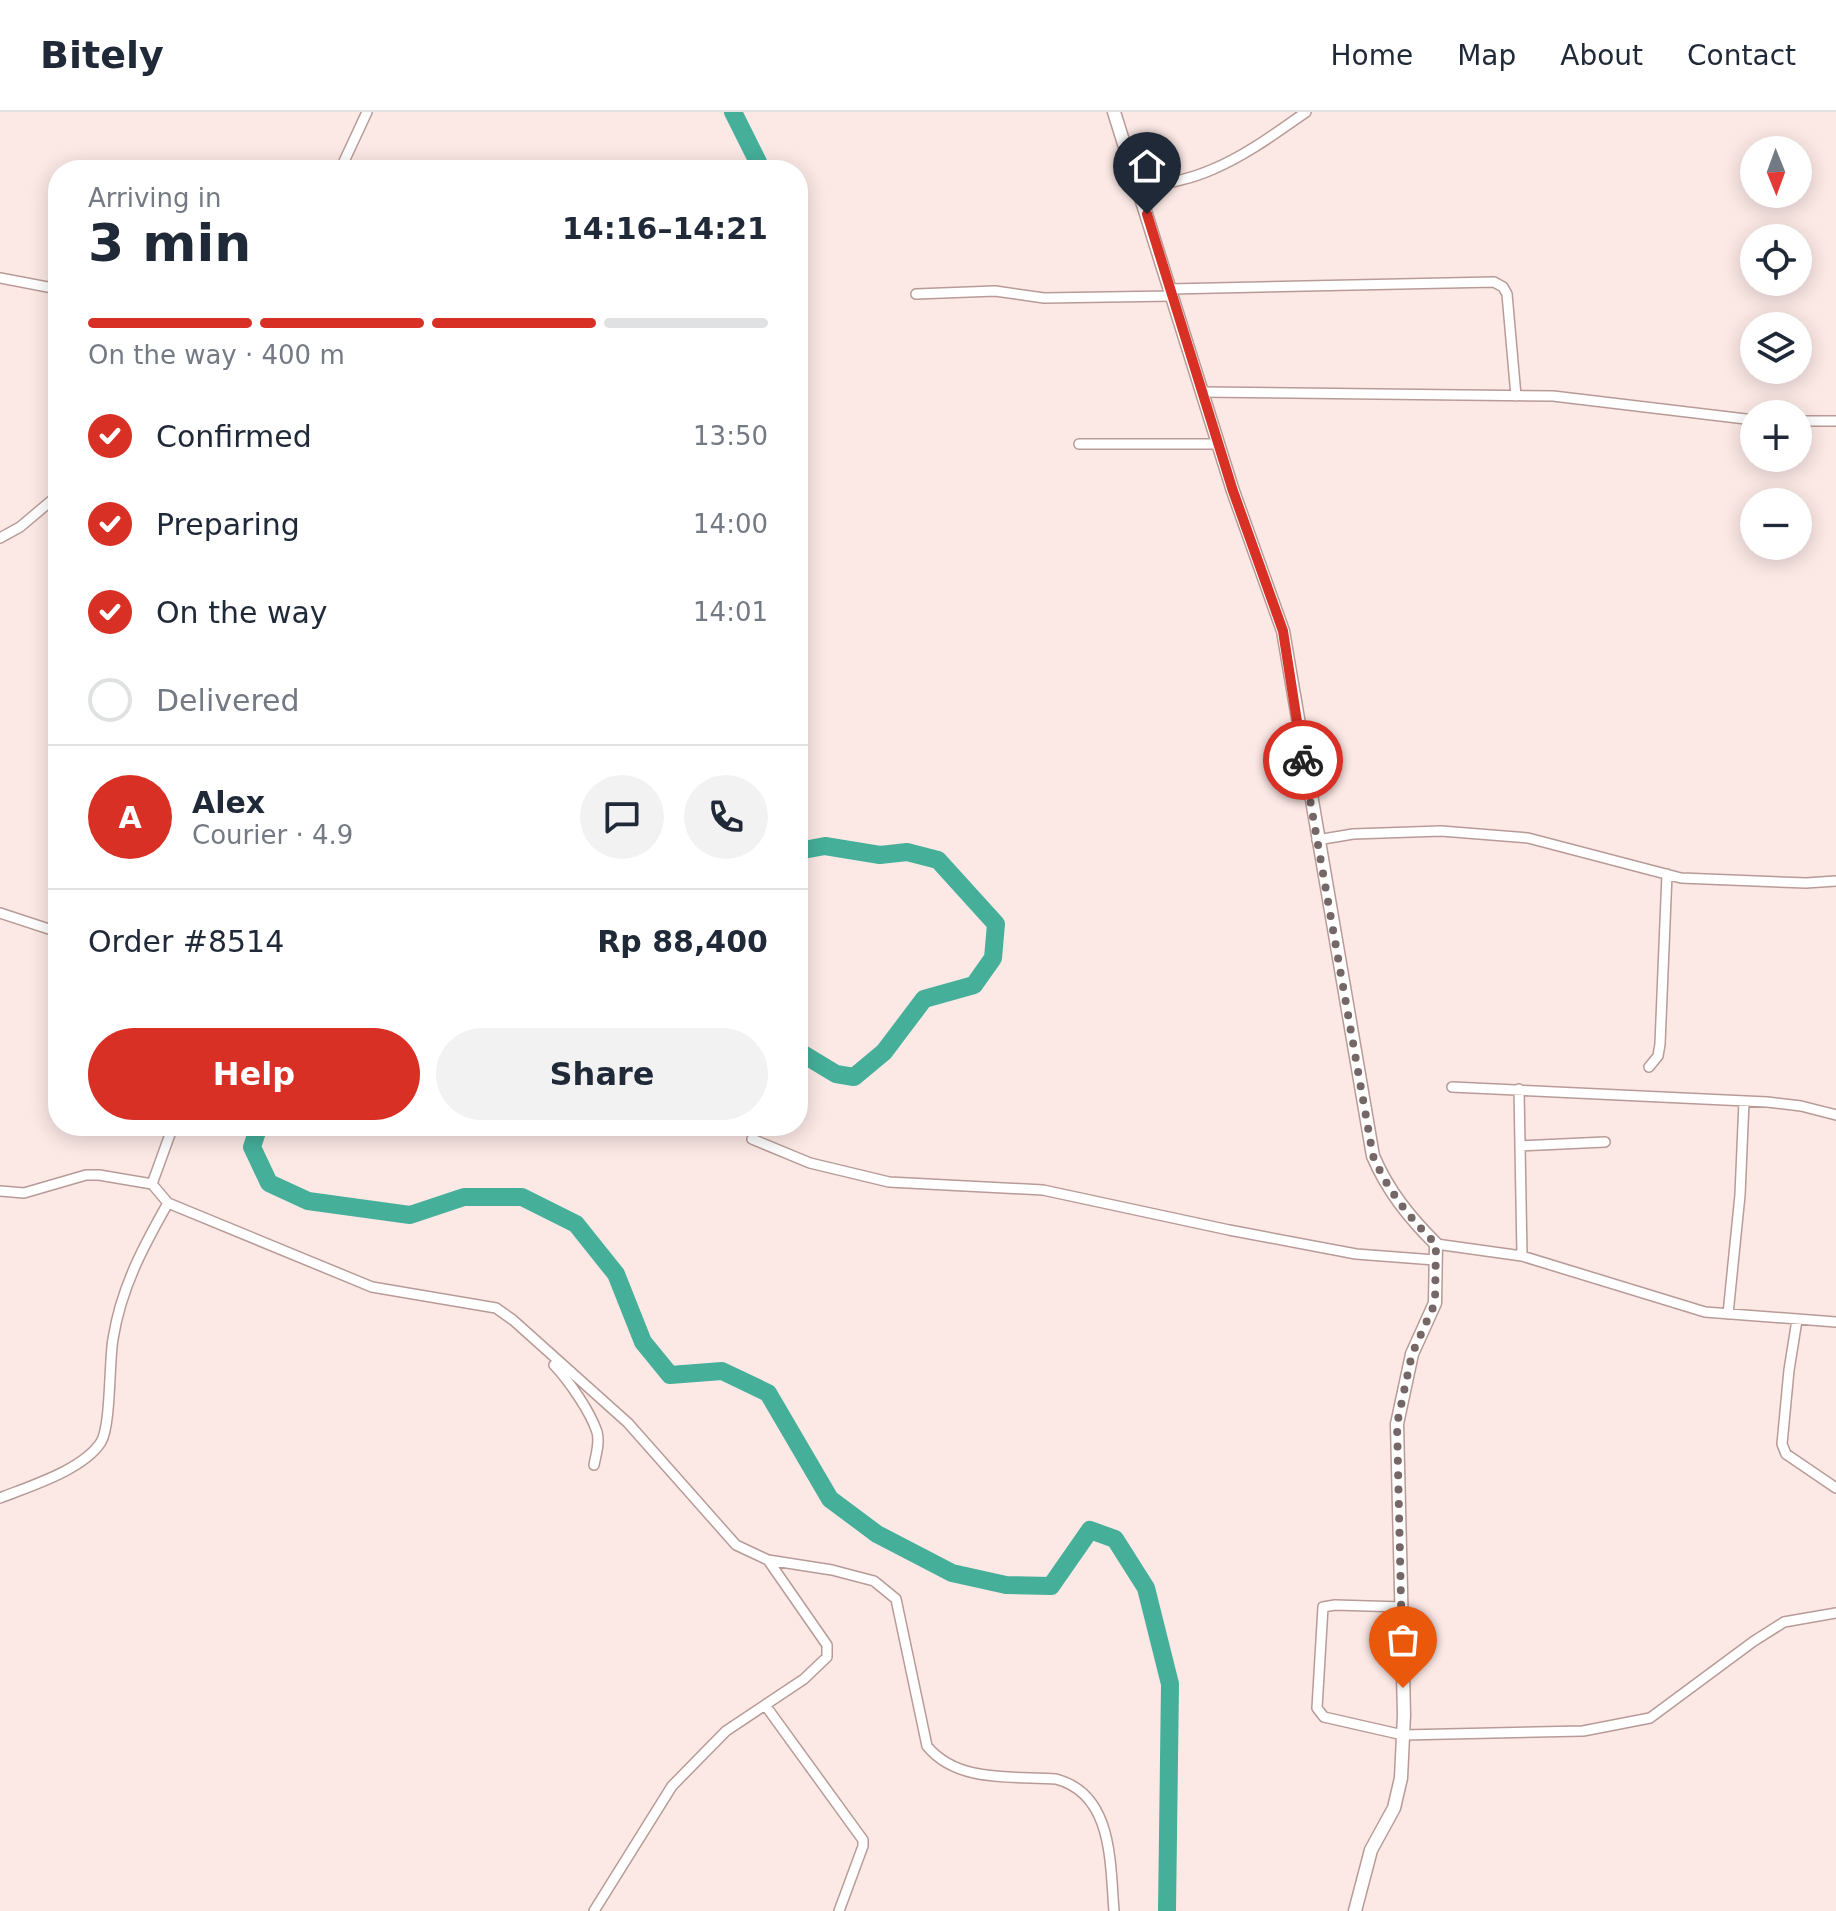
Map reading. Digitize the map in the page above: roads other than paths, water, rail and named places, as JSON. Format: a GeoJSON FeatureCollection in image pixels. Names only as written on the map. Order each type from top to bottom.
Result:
{"type":"FeatureCollection","features":[{"type":"Feature","properties":{"kind":"street"},"geometry":{"type":"LineString","coordinates":[[345,160],[367,112]]}},
{"type":"Feature","properties":{"kind":"street"},"geometry":{"type":"LineString","coordinates":[[1114,112],[1218,444],[1283,631],[1373,1156],[1384,1182],[1410,1218],[1436,1244],[1522,1256],[1705,1312],[1836,1322]]}},
{"type":"Feature","properties":{"kind":"street"},"geometry":{"type":"LineString","coordinates":[[1139,189],[1212,170],[1306,112]]}},
{"type":"Feature","properties":{"kind":"street"},"geometry":{"type":"LineString","coordinates":[[0,278],[48,287]]}},
{"type":"Feature","properties":{"kind":"street"},"geometry":{"type":"LineString","coordinates":[[916,294],[995,291],[1044,298],[1494,282],[1503,287],[1507,294],[1516,396]]}},
{"type":"Feature","properties":{"kind":"street"},"geometry":{"type":"LineString","coordinates":[[1202,392],[1553,396],[1740,420]]}},
{"type":"Feature","properties":{"kind":"street"},"geometry":{"type":"LineString","coordinates":[[1812,421],[1836,421]]}},
{"type":"Feature","properties":{"kind":"street"},"geometry":{"type":"LineString","coordinates":[[1079,444],[1218,444]]}},
{"type":"Feature","properties":{"kind":"street"},"geometry":{"type":"LineString","coordinates":[[0,538],[20,527],[48,503]]}},
{"type":"Feature","properties":{"kind":"street"},"geometry":{"type":"LineString","coordinates":[[1317,840],[1353,834],[1441,831],[1528,838],[1681,878],[1836,881]]}},
{"type":"Feature","properties":{"kind":"street"},"geometry":{"type":"LineString","coordinates":[[1649,1067],[1658,1056],[1660,1044],[1667,874]]}},
{"type":"Feature","properties":{"kind":"street"},"geometry":{"type":"LineString","coordinates":[[0,913],[48,929]]}},
{"type":"Feature","properties":{"kind":"street"},"geometry":{"type":"LineString","coordinates":[[1452,1087],[1784,1103],[1836,1115]]}},
{"type":"Feature","properties":{"kind":"street"},"geometry":{"type":"LineString","coordinates":[[1519,1089],[1522,1256]]}},
{"type":"Feature","properties":{"kind":"street"},"geometry":{"type":"LineString","coordinates":[[1728,1314],[1740,1195],[1744,1101]]}},
{"type":"Feature","properties":{"kind":"street"},"geometry":{"type":"LineString","coordinates":[[152,1184],[169,1136]]}},
{"type":"Feature","properties":{"kind":"street"},"geometry":{"type":"LineString","coordinates":[[752,1139],[810,1163],[889,1182],[1043,1190],[1356,1254],[1435,1260]]}},
{"type":"Feature","properties":{"kind":"street"},"geometry":{"type":"LineString","coordinates":[[1520,1146],[1605,1142]]}},
{"type":"Feature","properties":{"kind":"street"},"geometry":{"type":"LineString","coordinates":[[0,1191],[24,1193],[86,1175],[152,1184],[168,1203],[372,1287],[496,1308],[628,1423],[736,1545],[768,1560],[832,1570],[874,1581],[896,1599],[927,1746],[938,1759],[966,1772],[1056,1779],[1069,1782],[1087,1795],[1098,1809],[1109,1852],[1114,1911]]}},
{"type":"Feature","properties":{"kind":"street"},"geometry":{"type":"LineString","coordinates":[[0,1498],[69,1470],[102,1441],[112,1342],[121,1298],[139,1254],[168,1203]]}},
{"type":"Feature","properties":{"kind":"street"},"geometry":{"type":"LineString","coordinates":[[1355,1911],[1371,1850],[1399,1793],[1403,1735],[1397,1424],[1412,1354],[1435,1303],[1436,1244]]}},
{"type":"Feature","properties":{"kind":"street"},"geometry":{"type":"LineString","coordinates":[[1797,1320],[1782,1444],[1786,1454],[1836,1488]]}},
{"type":"Feature","properties":{"kind":"street"},"geometry":{"type":"LineString","coordinates":[[534,1341],[566,1379],[597,1433],[594,1465]]}},
{"type":"Feature","properties":{"kind":"street"},"geometry":{"type":"LineString","coordinates":[[594,1911],[672,1786],[726,1731],[804,1679],[828,1652],[827,1645],[800,1603],[768,1560]]}},
{"type":"Feature","properties":{"kind":"street"},"geometry":{"type":"LineString","coordinates":[[1402,1607],[1323,1607],[1317,1708],[1324,1717],[1403,1735],[1583,1731],[1650,1718],[1784,1622],[1836,1613]]}},
{"type":"Feature","properties":{"kind":"street"},"geometry":{"type":"LineString","coordinates":[[765,1705],[863,1840],[839,1911]]}},
{"type":"Feature","properties":{"kind":"waterway"},"geometry":{"type":"LineString","coordinates":[[733,112],[757,160]]}},
{"type":"Feature","properties":{"kind":"waterway"},"geometry":{"type":"LineString","coordinates":[[808,849],[825,846],[880,855],[907,852],[938,860],[996,924],[993,958],[974,985],[924,999],[884,1052],[854,1077],[836,1074],[808,1057]]}},
{"type":"Feature","properties":{"kind":"waterway"},"geometry":{"type":"LineString","coordinates":[[256,1136],[252,1147],[269,1183],[308,1201],[410,1215],[464,1197],[522,1197],[576,1224],[616,1274],[643,1342],[670,1375],[722,1371],[768,1393],[830,1499],[877,1534],[952,1573],[1006,1585],[1051,1586],[1090,1530],[1115,1539],[1146,1588],[1170,1684],[1167,1911]]}}]}
